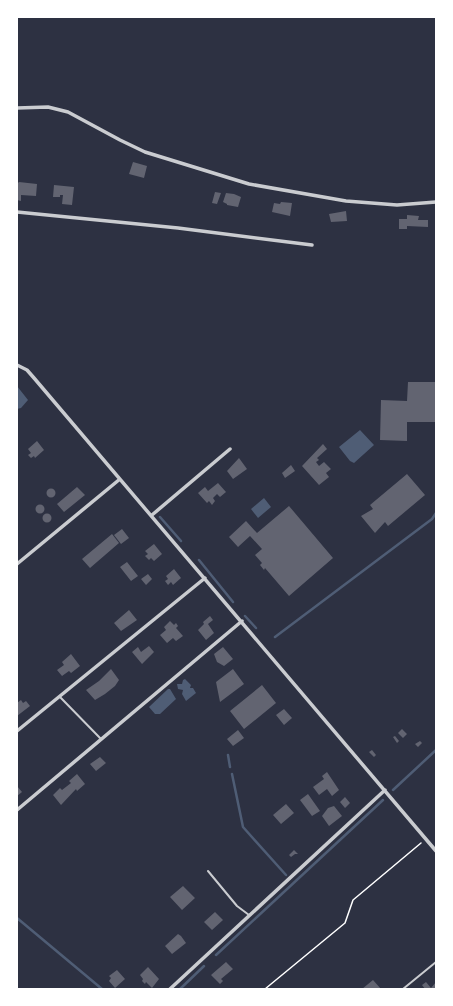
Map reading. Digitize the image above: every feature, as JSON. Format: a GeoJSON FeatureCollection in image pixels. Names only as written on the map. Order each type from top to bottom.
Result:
{"type":"FeatureCollection","features":[{"type":"Feature","properties":{"kind":"street"},"geometry":{"type":"LineString","coordinates":[[17,108],[48,107],[68,112],[145,152],[250,184],[346,201],[396,205],[436,202]]}},
{"type":"Feature","properties":{"kind":"street"},"geometry":{"type":"LineString","coordinates":[[17,212],[178,228],[312,245]]}},
{"type":"Feature","properties":{"kind":"street"},"geometry":{"type":"LineString","coordinates":[[17,365],[27,370],[206,578],[436,851]]}},
{"type":"Feature","properties":{"kind":"street"},"geometry":{"type":"LineString","coordinates":[[152,515],[230,449]]}},
{"type":"Feature","properties":{"kind":"street"},"geometry":{"type":"LineString","coordinates":[[17,564],[120,479]]}},
{"type":"Feature","properties":{"kind":"street"},"geometry":{"type":"LineString","coordinates":[[17,731],[206,578]]}},
{"type":"Feature","properties":{"kind":"street"},"geometry":{"type":"LineString","coordinates":[[17,810],[242,621]]}},
{"type":"Feature","properties":{"kind":"street"},"geometry":{"type":"LineString","coordinates":[[170,989],[385,790]]}},
{"type":"Feature","properties":{"kind":"lane"},"geometry":{"type":"LineString","coordinates":[[60,696],[101,739]]}},
{"type":"Feature","properties":{"kind":"lane"},"geometry":{"type":"LineString","coordinates":[[208,871],[237,906],[250,916]]}},
{"type":"Feature","properties":{"kind":"lane"},"geometry":{"type":"LineString","coordinates":[[403,989],[436,962]]}},
{"type":"Feature","properties":{"kind":"path"},"geometry":{"type":"LineString","coordinates":[[265,989],[345,923],[353,900],[426,839]]}},
{"type":"Feature","properties":{"kind":"water"},"geometry":{"type":"Polygon","coordinates":[[[17,386],[28,400],[21,408],[17,409],[17,386]]]}},
{"type":"Feature","properties":{"kind":"water"},"geometry":{"type":"Polygon","coordinates":[[[360,430],[374,445],[354,463],[350,461],[339,447],[360,430]]]}},
{"type":"Feature","properties":{"kind":"water"},"geometry":{"type":"Polygon","coordinates":[[[264,498],[271,507],[258,518],[251,509],[264,498]]]}},
{"type":"Feature","properties":{"kind":"water"},"geometry":{"type":"Polygon","coordinates":[[[185,679],[191,685],[190,688],[193,688],[196,693],[186,701],[182,694],[183,690],[178,689],[177,684],[182,684],[183,680],[185,679]]]}},
{"type":"Feature","properties":{"kind":"water"},"geometry":{"type":"Polygon","coordinates":[[[168,689],[170,689],[176,699],[160,714],[155,714],[149,707],[168,689]]]}},
{"type":"Feature","properties":{"kind":"building"},"geometry":{"type":"Polygon","coordinates":[[[133,162],[147,166],[144,178],[129,174],[133,162]]]}},
{"type":"Feature","properties":{"kind":"building"},"geometry":{"type":"Polygon","coordinates":[[[19,182],[37,184],[36,196],[21,195],[21,201],[17,200],[17,184],[19,182]]]}},
{"type":"Feature","properties":{"kind":"building"},"geometry":{"type":"Polygon","coordinates":[[[54,185],[74,187],[72,205],[62,204],[63,195],[60,195],[60,197],[53,197],[54,185]]]}},
{"type":"Feature","properties":{"kind":"building"},"geometry":{"type":"Polygon","coordinates":[[[215,192],[221,193],[217,204],[212,203],[215,192]]]}},
{"type":"Feature","properties":{"kind":"building"},"geometry":{"type":"Polygon","coordinates":[[[226,193],[241,197],[238,207],[227,205],[223,202],[226,193]]]}},
{"type":"Feature","properties":{"kind":"building"},"geometry":{"type":"Polygon","coordinates":[[[281,202],[292,203],[290,216],[272,212],[274,203],[280,204],[281,202]]]}},
{"type":"Feature","properties":{"kind":"building"},"geometry":{"type":"Polygon","coordinates":[[[346,211],[347,221],[331,222],[329,214],[346,211]]]}},
{"type":"Feature","properties":{"kind":"building"},"geometry":{"type":"Polygon","coordinates":[[[407,215],[419,216],[418,220],[428,220],[428,227],[407,226],[407,229],[399,229],[399,219],[407,219],[407,215]]]}},
{"type":"Feature","properties":{"kind":"building"},"geometry":{"type":"Polygon","coordinates":[[[408,382],[436,382],[436,422],[407,422],[407,441],[380,440],[381,400],[407,401],[408,382]]]}},
{"type":"Feature","properties":{"kind":"building"},"geometry":{"type":"Polygon","coordinates":[[[37,441],[44,450],[35,458],[34,456],[31,458],[28,455],[31,453],[28,449],[37,441]]]}},
{"type":"Feature","properties":{"kind":"building"},"geometry":{"type":"Polygon","coordinates":[[[323,444],[327,449],[317,458],[319,460],[316,462],[319,466],[324,462],[331,469],[326,473],[329,477],[319,485],[302,466],[323,444]]]}},
{"type":"Feature","properties":{"kind":"building"},"geometry":{"type":"Polygon","coordinates":[[[239,458],[247,469],[233,479],[227,471],[239,458]]]}},
{"type":"Feature","properties":{"kind":"building"},"geometry":{"type":"Polygon","coordinates":[[[291,465],[295,471],[285,478],[282,473],[291,465]]]}},
{"type":"Feature","properties":{"kind":"building"},"geometry":{"type":"Polygon","coordinates":[[[407,474],[425,495],[388,526],[385,522],[375,533],[361,516],[373,509],[370,505],[407,474]]]}},
{"type":"Feature","properties":{"kind":"building"},"geometry":{"type":"Polygon","coordinates":[[[218,483],[226,492],[220,497],[217,494],[213,498],[215,501],[212,505],[209,501],[207,503],[198,493],[205,487],[208,491],[218,483]]]}},
{"type":"Feature","properties":{"kind":"building"},"geometry":{"type":"Polygon","coordinates":[[[77,487],[85,495],[64,512],[57,504],[77,487]]]}},
{"type":"Feature","properties":{"kind":"building"},"geometry":{"type":"Polygon","coordinates":[[[49,489],[53,489],[55,493],[53,497],[49,497],[47,495],[47,491],[49,489]]]}},
{"type":"Feature","properties":{"kind":"building"},"geometry":{"type":"Polygon","coordinates":[[[38,505],[42,505],[44,509],[42,513],[38,513],[36,511],[36,507],[38,505]]]}},
{"type":"Feature","properties":{"kind":"building"},"geometry":{"type":"Polygon","coordinates":[[[289,506],[333,558],[289,596],[265,568],[264,570],[260,565],[262,563],[255,555],[262,549],[250,536],[238,547],[229,537],[246,521],[257,533],[289,506]]]}},
{"type":"Feature","properties":{"kind":"building"},"geometry":{"type":"Polygon","coordinates":[[[45,514],[49,514],[51,518],[49,522],[45,522],[43,520],[43,516],[45,514]]]}},
{"type":"Feature","properties":{"kind":"building"},"geometry":{"type":"Polygon","coordinates":[[[122,529],[129,538],[121,544],[114,535],[122,529]]]}},
{"type":"Feature","properties":{"kind":"building"},"geometry":{"type":"Polygon","coordinates":[[[112,534],[119,543],[90,568],[82,559],[112,534]]]}},
{"type":"Feature","properties":{"kind":"building"},"geometry":{"type":"Polygon","coordinates":[[[154,544],[162,554],[154,561],[151,558],[149,560],[145,556],[148,554],[145,551],[154,544]]]}},
{"type":"Feature","properties":{"kind":"building"},"geometry":{"type":"Polygon","coordinates":[[[127,562],[138,576],[131,581],[120,567],[127,562]]]}},
{"type":"Feature","properties":{"kind":"building"},"geometry":{"type":"Polygon","coordinates":[[[174,569],[181,578],[173,585],[171,582],[168,585],[165,581],[168,579],[166,576],[174,569]]]}},
{"type":"Feature","properties":{"kind":"building"},"geometry":{"type":"Polygon","coordinates":[[[148,574],[152,579],[146,585],[141,579],[148,574]]]}},
{"type":"Feature","properties":{"kind":"building"},"geometry":{"type":"Polygon","coordinates":[[[129,610],[137,620],[121,631],[114,623],[129,610]]]}},
{"type":"Feature","properties":{"kind":"building"},"geometry":{"type":"Polygon","coordinates":[[[210,616],[213,620],[208,624],[214,633],[206,640],[198,630],[204,624],[203,622],[210,616]]]}},
{"type":"Feature","properties":{"kind":"building"},"geometry":{"type":"Polygon","coordinates":[[[170,621],[174,625],[176,623],[178,626],[176,628],[183,636],[176,641],[173,638],[167,643],[160,635],[166,630],[164,627],[170,621]]]}},
{"type":"Feature","properties":{"kind":"building"},"geometry":{"type":"Polygon","coordinates":[[[149,646],[154,652],[142,664],[132,652],[138,647],[141,652],[149,646]]]}},
{"type":"Feature","properties":{"kind":"building"},"geometry":{"type":"Polygon","coordinates":[[[223,647],[233,659],[224,666],[217,662],[214,654],[223,647]]]}},
{"type":"Feature","properties":{"kind":"building"},"geometry":{"type":"Polygon","coordinates":[[[71,654],[80,666],[71,673],[69,671],[62,676],[57,670],[64,665],[62,662],[71,654]]]}},
{"type":"Feature","properties":{"kind":"building"},"geometry":{"type":"Polygon","coordinates":[[[111,669],[119,680],[115,686],[95,700],[86,690],[99,681],[111,669]]]}},
{"type":"Feature","properties":{"kind":"building"},"geometry":{"type":"Polygon","coordinates":[[[233,669],[244,684],[220,702],[216,682],[233,669]]]}},
{"type":"Feature","properties":{"kind":"building"},"geometry":{"type":"Polygon","coordinates":[[[262,685],[276,703],[244,729],[230,711],[262,685]]]}},
{"type":"Feature","properties":{"kind":"building"},"geometry":{"type":"Polygon","coordinates":[[[21,700],[23,703],[26,701],[30,706],[17,716],[17,703],[21,700]]]}},
{"type":"Feature","properties":{"kind":"building"},"geometry":{"type":"Polygon","coordinates":[[[284,709],[292,718],[284,725],[276,715],[284,709]]]}},
{"type":"Feature","properties":{"kind":"building"},"geometry":{"type":"Polygon","coordinates":[[[402,729],[407,734],[403,738],[398,733],[402,729]]]}},
{"type":"Feature","properties":{"kind":"building"},"geometry":{"type":"Polygon","coordinates":[[[238,730],[244,738],[233,746],[227,739],[238,730]]]}},
{"type":"Feature","properties":{"kind":"building"},"geometry":{"type":"Polygon","coordinates":[[[395,736],[399,741],[397,743],[393,737],[395,736]]]}},
{"type":"Feature","properties":{"kind":"building"},"geometry":{"type":"Polygon","coordinates":[[[420,741],[422,743],[418,747],[415,744],[420,741]]]}},
{"type":"Feature","properties":{"kind":"building"},"geometry":{"type":"Polygon","coordinates":[[[372,750],[376,755],[374,757],[369,752],[372,750]]]}},
{"type":"Feature","properties":{"kind":"building"},"geometry":{"type":"Polygon","coordinates":[[[100,757],[106,763],[96,771],[90,764],[100,757]]]}},
{"type":"Feature","properties":{"kind":"building"},"geometry":{"type":"Polygon","coordinates":[[[327,772],[339,790],[332,796],[327,789],[319,795],[313,787],[324,779],[322,776],[327,772]]]}},
{"type":"Feature","properties":{"kind":"building"},"geometry":{"type":"Polygon","coordinates":[[[77,774],[85,784],[77,791],[76,789],[61,805],[53,795],[60,788],[62,790],[71,783],[69,781],[77,774]]]}},
{"type":"Feature","properties":{"kind":"building"},"geometry":{"type":"Polygon","coordinates":[[[17,786],[22,792],[17,796],[17,786]]]}},
{"type":"Feature","properties":{"kind":"building"},"geometry":{"type":"Polygon","coordinates":[[[308,794],[320,811],[312,816],[300,800],[308,794]]]}},
{"type":"Feature","properties":{"kind":"building"},"geometry":{"type":"Polygon","coordinates":[[[345,797],[350,803],[345,808],[340,802],[345,797]]]}},
{"type":"Feature","properties":{"kind":"building"},"geometry":{"type":"Polygon","coordinates":[[[286,804],[294,813],[281,824],[273,815],[286,804]]]}},
{"type":"Feature","properties":{"kind":"building"},"geometry":{"type":"Polygon","coordinates":[[[334,806],[342,816],[329,826],[322,816],[328,808],[334,806]]]}},
{"type":"Feature","properties":{"kind":"building"},"geometry":{"type":"Polygon","coordinates":[[[294,850],[298,854],[291,857],[289,855],[294,850]]]}},
{"type":"Feature","properties":{"kind":"building"},"geometry":{"type":"Polygon","coordinates":[[[183,886],[195,898],[182,910],[170,897],[183,886]]]}},
{"type":"Feature","properties":{"kind":"building"},"geometry":{"type":"Polygon","coordinates":[[[215,912],[223,920],[212,930],[204,922],[215,912]]]}},
{"type":"Feature","properties":{"kind":"building"},"geometry":{"type":"Polygon","coordinates":[[[178,934],[186,943],[172,954],[165,946],[178,934]]]}},
{"type":"Feature","properties":{"kind":"building"},"geometry":{"type":"Polygon","coordinates":[[[226,962],[233,969],[221,979],[223,981],[220,984],[211,975],[226,962]]]}},
{"type":"Feature","properties":{"kind":"building"},"geometry":{"type":"Polygon","coordinates":[[[148,967],[159,979],[152,988],[146,982],[145,984],[142,981],[143,979],[140,975],[148,967]]]}},
{"type":"Feature","properties":{"kind":"building"},"geometry":{"type":"Polygon","coordinates":[[[117,970],[125,979],[115,988],[109,981],[111,978],[109,976],[117,970]]]}},
{"type":"Feature","properties":{"kind":"building"},"geometry":{"type":"Polygon","coordinates":[[[373,980],[381,989],[362,989],[373,980]]]}},
{"type":"Feature","properties":{"kind":"building"},"geometry":{"type":"Polygon","coordinates":[[[426,982],[431,988],[436,982],[436,989],[425,989],[422,985],[426,982]]]}},
{"type":"Feature","properties":{"kind":"waterway"},"geometry":{"type":"LineString","coordinates":[[275,637],[432,519],[436,513]]}},
{"type":"Feature","properties":{"kind":"waterway"},"geometry":{"type":"LineString","coordinates":[[160,517],[181,541]]}},
{"type":"Feature","properties":{"kind":"waterway"},"geometry":{"type":"LineString","coordinates":[[199,560],[233,602]]}},
{"type":"Feature","properties":{"kind":"waterway"},"geometry":{"type":"LineString","coordinates":[[245,616],[256,628]]}},
{"type":"Feature","properties":{"kind":"waterway"},"geometry":{"type":"LineString","coordinates":[[393,790],[436,750]]}},
{"type":"Feature","properties":{"kind":"waterway"},"geometry":{"type":"LineString","coordinates":[[228,755],[230,767]]}},
{"type":"Feature","properties":{"kind":"waterway"},"geometry":{"type":"LineString","coordinates":[[232,774],[243,827],[286,875]]}},
{"type":"Feature","properties":{"kind":"waterway"},"geometry":{"type":"LineString","coordinates":[[216,955],[383,800]]}},
{"type":"Feature","properties":{"kind":"waterway"},"geometry":{"type":"LineString","coordinates":[[17,918],[102,989]]}},
{"type":"Feature","properties":{"kind":"waterway"},"geometry":{"type":"LineString","coordinates":[[180,989],[204,966]]}}]}
